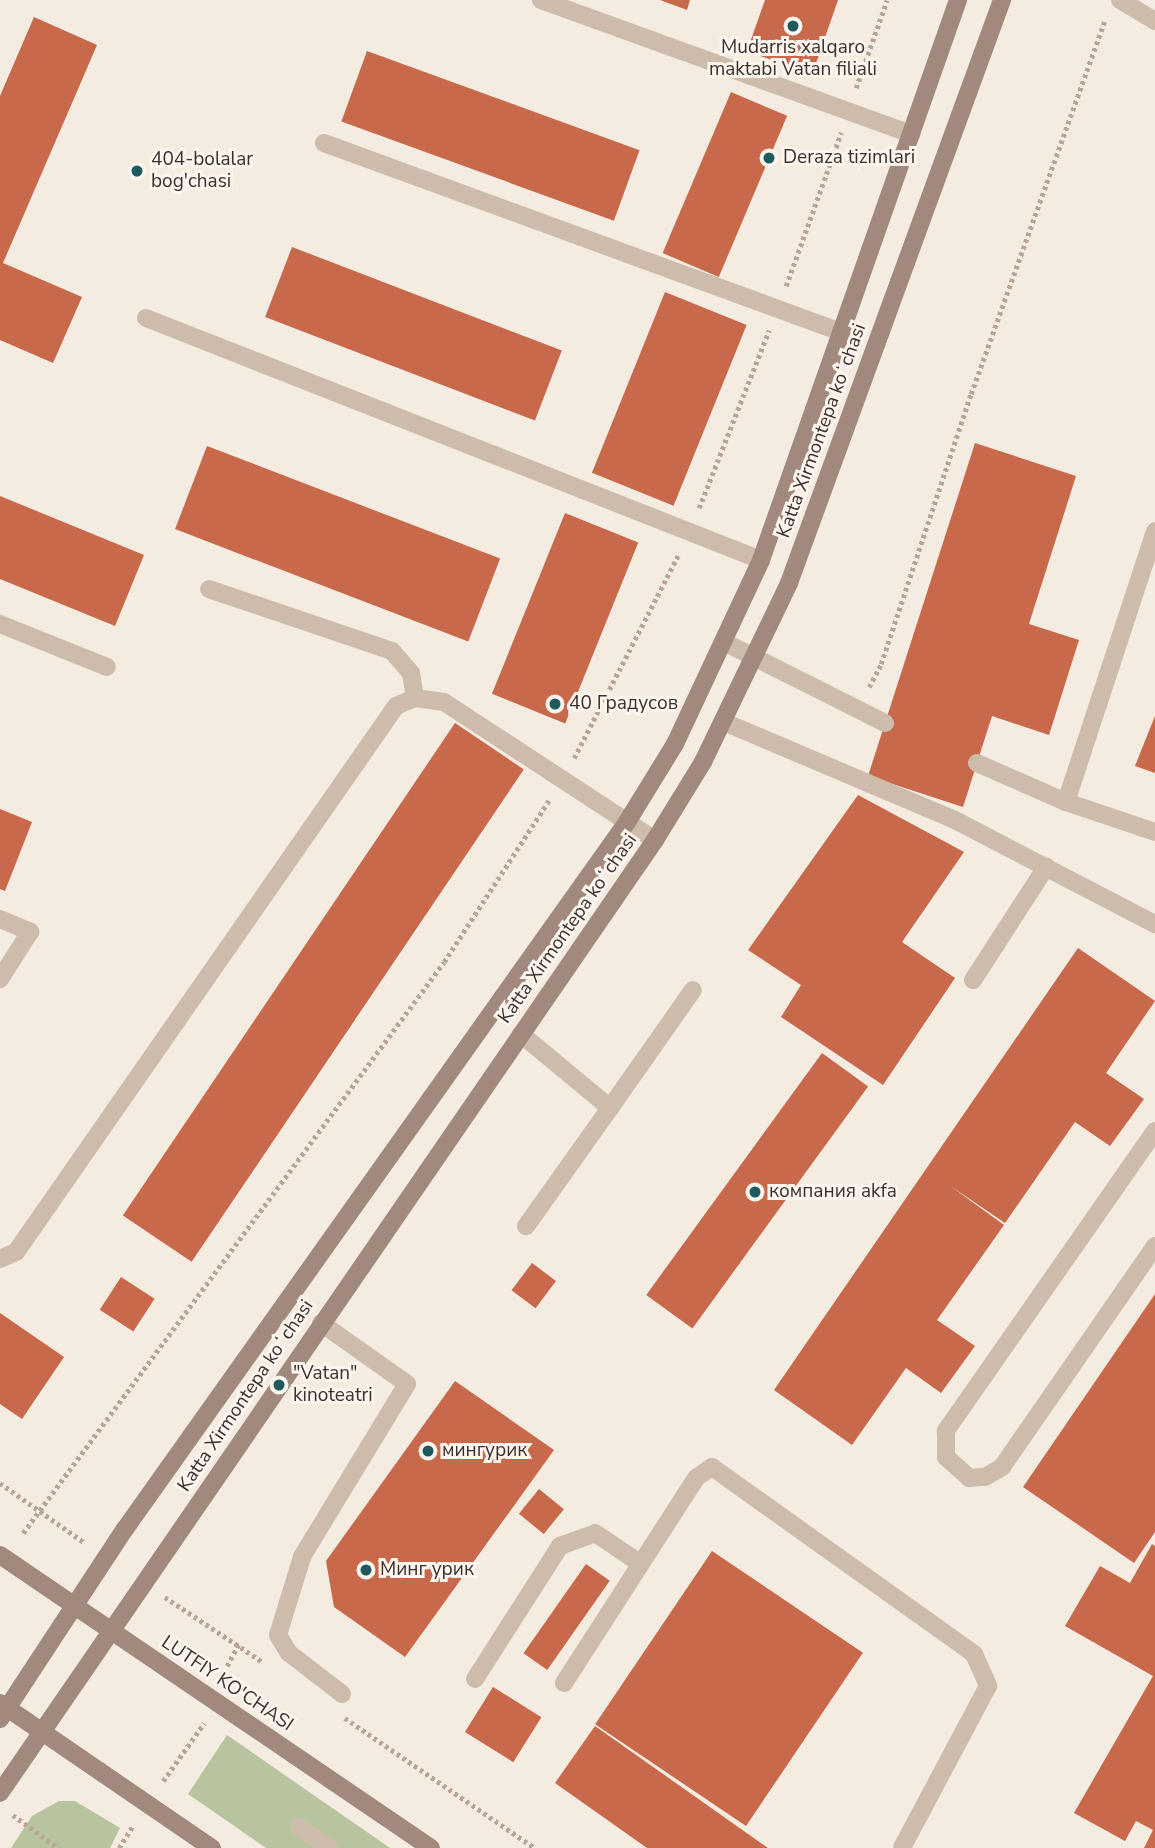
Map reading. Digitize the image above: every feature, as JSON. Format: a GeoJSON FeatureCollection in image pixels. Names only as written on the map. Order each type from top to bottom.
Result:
{"type":"FeatureCollection","features":[{"type":"Feature","properties":{"kind":"main road","name":"Katta Xirmontepa koʻchasi"},"geometry":{"type":"LineString","coordinates":[[3,1710],[627,822],[675,744],[726,643],[761,560],[958,0]]}},
{"type":"Feature","properties":{"kind":"main road","name":"Katta Xirmontepa koʻchasi"},"geometry":{"type":"LineString","coordinates":[[0,1793],[655,840],[724,722],[758,656],[789,583],[1002,0]]}},
{"type":"Feature","properties":{"kind":"main road","name":"LUTFIY KO'CHASI"},"geometry":{"type":"LineString","coordinates":[[0,1555],[430,1848]]}},
{"type":"Feature","properties":{"kind":"main road"},"geometry":{"type":"LineString","coordinates":[[3,1710],[43,1733],[212,1848]]}},
{"type":"Feature","properties":{"kind":"street"},"geometry":{"type":"LineString","coordinates":[[541,0],[911,134]]}},
{"type":"Feature","properties":{"kind":"street"},"geometry":{"type":"LineString","coordinates":[[1113,7],[1155,20]]}},
{"type":"Feature","properties":{"kind":"street"},"geometry":{"type":"LineString","coordinates":[[324,143],[841,332]]}},
{"type":"Feature","properties":{"kind":"street"},"geometry":{"type":"LineString","coordinates":[[146,318],[761,560]]}},
{"type":"Feature","properties":{"kind":"street"},"geometry":{"type":"LineString","coordinates":[[1066,802],[1155,531]]}},
{"type":"Feature","properties":{"kind":"street"},"geometry":{"type":"LineString","coordinates":[[209,589],[392,651],[411,673],[415,698]]}},
{"type":"Feature","properties":{"kind":"street"},"geometry":{"type":"LineString","coordinates":[[0,624],[107,667]]}},
{"type":"Feature","properties":{"kind":"street"},"geometry":{"type":"LineString","coordinates":[[726,643],[758,656],[885,723]]}},
{"type":"Feature","properties":{"kind":"street"},"geometry":{"type":"LineString","coordinates":[[0,1259],[16,1252],[396,706],[415,698],[444,702],[655,840]]}},
{"type":"Feature","properties":{"kind":"street"},"geometry":{"type":"LineString","coordinates":[[724,722],[953,820],[1155,924]]}},
{"type":"Feature","properties":{"kind":"street"},"geometry":{"type":"LineString","coordinates":[[977,763],[1066,802],[1155,832]]}},
{"type":"Feature","properties":{"kind":"street"},"geometry":{"type":"LineString","coordinates":[[973,980],[1046,867]]}},
{"type":"Feature","properties":{"kind":"street"},"geometry":{"type":"LineString","coordinates":[[0,919],[30,932],[0,979]]}},
{"type":"Feature","properties":{"kind":"street"},"geometry":{"type":"LineString","coordinates":[[526,1227],[693,990]]}},
{"type":"Feature","properties":{"kind":"street"},"geometry":{"type":"LineString","coordinates":[[521,1034],[610,1108]]}},
{"type":"Feature","properties":{"kind":"street"},"geometry":{"type":"LineString","coordinates":[[1155,1131],[946,1431],[946,1457],[969,1478],[985,1477],[1002,1467],[1155,1246]]}},
{"type":"Feature","properties":{"kind":"street"},"geometry":{"type":"LineString","coordinates":[[321,1323],[407,1384],[302,1557],[278,1635],[289,1653],[342,1693]]}},
{"type":"Feature","properties":{"kind":"street"},"geometry":{"type":"LineString","coordinates":[[564,1683],[696,1478],[712,1467],[974,1654],[988,1686],[902,1848]]}},
{"type":"Feature","properties":{"kind":"street"},"geometry":{"type":"LineString","coordinates":[[475,1679],[560,1546],[595,1533],[641,1564]]}},
{"type":"Feature","properties":{"kind":"street"},"geometry":{"type":"LineString","coordinates":[[299,1827],[329,1848]]}},
{"type":"Feature","properties":{"kind":"path"},"geometry":{"type":"LineString","coordinates":[[23,1533],[444,962],[562,780],[622,671],[689,532],[777,310],[887,0]]}},
{"type":"Feature","properties":{"kind":"path"},"geometry":{"type":"LineString","coordinates":[[856,709],[881,664],[971,394],[1113,7]]}},
{"type":"Feature","properties":{"kind":"path"},"geometry":{"type":"LineString","coordinates":[[0,1483],[80,1540]]}},
{"type":"Feature","properties":{"kind":"path"},"geometry":{"type":"LineString","coordinates":[[179,1606],[273,1668]]}},
{"type":"Feature","properties":{"kind":"path"},"geometry":{"type":"LineString","coordinates":[[227,1666],[238,1645]]}},
{"type":"Feature","properties":{"kind":"path"},"geometry":{"type":"LineString","coordinates":[[341,1715],[535,1848]]}},
{"type":"Feature","properties":{"kind":"path"},"geometry":{"type":"LineString","coordinates":[[163,1781],[206,1719]]}},
{"type":"Feature","properties":{"kind":"path"},"geometry":{"type":"LineString","coordinates":[[13,1815],[59,1848]]}},
{"type":"Feature","properties":{"kind":"path"},"geometry":{"type":"LineString","coordinates":[[119,1848],[132,1827]]}},
{"type":"Feature","properties":{"kind":"green space"},"geometry":{"type":"Polygon","coordinates":[[[227,1735],[390,1848],[266,1848],[188,1794],[227,1735]]]}},
{"type":"Feature","properties":{"kind":"green space"},"geometry":{"type":"Polygon","coordinates":[[[59,1801],[75,1801],[120,1828],[110,1848],[11,1848],[32,1816],[59,1801]]]}},
{"type":"Feature","properties":{"kind":"building"},"geometry":{"type":"Polygon","coordinates":[[[660,0],[690,0],[687,10],[660,0]]]}},
{"type":"Feature","properties":{"kind":"building","name":"Mudarris xalqaro maktabi Vatan filiali"},"geometry":{"type":"Polygon","coordinates":[[[765,0],[838,0],[812,75],[747,51],[765,0]]]}},
{"type":"Feature","properties":{"kind":"building"},"geometry":{"type":"Polygon","coordinates":[[[34,17],[97,45],[3,263],[82,297],[53,363],[0,340],[0,96],[34,17]]]}},
{"type":"Feature","properties":{"kind":"building"},"geometry":{"type":"Polygon","coordinates":[[[367,51],[640,150],[614,221],[341,121],[367,51]]]}},
{"type":"Feature","properties":{"kind":"building"},"geometry":{"type":"Polygon","coordinates":[[[731,92],[787,116],[719,277],[663,253],[731,92]]]}},
{"type":"Feature","properties":{"kind":"building"},"geometry":{"type":"Polygon","coordinates":[[[292,247],[562,351],[535,421],[265,317],[292,247]]]}},
{"type":"Feature","properties":{"kind":"building"},"geometry":{"type":"Polygon","coordinates":[[[665,292],[747,325],[674,506],[592,473],[665,292]]]}},
{"type":"Feature","properties":{"kind":"building"},"geometry":{"type":"Polygon","coordinates":[[[975,443],[1076,476],[1029,624],[1079,640],[1049,735],[992,716],[963,807],[868,776],[975,443]]]}},
{"type":"Feature","properties":{"kind":"building"},"geometry":{"type":"Polygon","coordinates":[[[207,446],[500,559],[468,642],[175,529],[207,446]]]}},
{"type":"Feature","properties":{"kind":"building"},"geometry":{"type":"Polygon","coordinates":[[[0,496],[144,555],[115,626],[0,579],[0,496]]]}},
{"type":"Feature","properties":{"kind":"building"},"geometry":{"type":"Polygon","coordinates":[[[565,513],[638,543],[565,723],[492,694],[565,513]]]}},
{"type":"Feature","properties":{"kind":"building"},"geometry":{"type":"Polygon","coordinates":[[[1155,716],[1155,773],[1135,766],[1155,716]]]}},
{"type":"Feature","properties":{"kind":"building"},"geometry":{"type":"Polygon","coordinates":[[[455,723],[524,769],[192,1262],[123,1215],[455,723]]]}},
{"type":"Feature","properties":{"kind":"building"},"geometry":{"type":"Polygon","coordinates":[[[858,795],[964,852],[902,942],[955,978],[883,1085],[781,1017],[801,985],[748,950],[858,795]]]}},
{"type":"Feature","properties":{"kind":"building"},"geometry":{"type":"Polygon","coordinates":[[[0,809],[32,822],[5,891],[0,889],[0,809]]]}},
{"type":"Feature","properties":{"kind":"building"},"geometry":{"type":"Polygon","coordinates":[[[1078,948],[1155,1001],[1106,1073],[1144,1099],[1110,1146],[1075,1122],[1005,1223],[949,1185],[1004,1225],[937,1320],[975,1346],[941,1393],[906,1368],[852,1445],[774,1390],[1078,948]]]}},
{"type":"Feature","properties":{"kind":"building"},"geometry":{"type":"Polygon","coordinates":[[[822,1053],[868,1087],[692,1328],[646,1295],[822,1053]]]}},
{"type":"Feature","properties":{"kind":"building"},"geometry":{"type":"Polygon","coordinates":[[[532,1263],[556,1281],[535,1308],[512,1290],[532,1263]]]}},
{"type":"Feature","properties":{"kind":"building"},"geometry":{"type":"Polygon","coordinates":[[[121,1277],[155,1299],[133,1331],[100,1310],[121,1277]]]}},
{"type":"Feature","properties":{"kind":"building"},"geometry":{"type":"Polygon","coordinates":[[[1155,1294],[1155,1532],[1134,1563],[1023,1487],[1155,1294]]]}},
{"type":"Feature","properties":{"kind":"building"},"geometry":{"type":"Polygon","coordinates":[[[0,1313],[64,1357],[22,1419],[0,1404],[0,1313]]]}},
{"type":"Feature","properties":{"kind":"building"},"geometry":{"type":"Polygon","coordinates":[[[455,1381],[554,1450],[405,1657],[334,1607],[326,1561],[455,1381]]]}},
{"type":"Feature","properties":{"kind":"building"},"geometry":{"type":"Polygon","coordinates":[[[539,1489],[564,1509],[544,1534],[519,1514],[539,1489]]]}},
{"type":"Feature","properties":{"kind":"building"},"geometry":{"type":"Polygon","coordinates":[[[1152,1544],[1155,1546],[1155,1848],[1144,1848],[1153,1830],[1136,1821],[1125,1841],[1074,1813],[1153,1676],[1065,1626],[1100,1566],[1130,1583],[1152,1544]]]}},
{"type":"Feature","properties":{"kind":"building"},"geometry":{"type":"Polygon","coordinates":[[[712,1551],[863,1653],[746,1826],[595,1724],[712,1551]]]}},
{"type":"Feature","properties":{"kind":"building"},"geometry":{"type":"Polygon","coordinates":[[[586,1564],[610,1581],[547,1670],[523,1653],[586,1564]]]}},
{"type":"Feature","properties":{"kind":"building"},"geometry":{"type":"Polygon","coordinates":[[[493,1687],[541,1717],[513,1762],[465,1732],[493,1687]]]}},
{"type":"Feature","properties":{"kind":"building"},"geometry":{"type":"Polygon","coordinates":[[[595,1726],[768,1848],[647,1848],[555,1783],[595,1726]]]}},
{"type":"Feature","properties":{"kind":"place","name":"Mudarris xalqaro maktabi Vatan filiali"},"geometry":{"type":"Point","coordinates":[793,26]}},
{"type":"Feature","properties":{"kind":"place","name":"Deraza tizimlari"},"geometry":{"type":"Point","coordinates":[769,158]}},
{"type":"Feature","properties":{"kind":"place","name":"404-bolalar bog'chasi"},"geometry":{"type":"Point","coordinates":[137,171]}},
{"type":"Feature","properties":{"kind":"place","name":"40 Градусов"},"geometry":{"type":"Point","coordinates":[555,704]}},
{"type":"Feature","properties":{"kind":"place","name":"компания akfa"},"geometry":{"type":"Point","coordinates":[755,1192]}},
{"type":"Feature","properties":{"kind":"place","name":"\"Vatan\" kinoteatri"},"geometry":{"type":"Point","coordinates":[279,1385]}},
{"type":"Feature","properties":{"kind":"place","name":"мингурик"},"geometry":{"type":"Point","coordinates":[428,1451]}},
{"type":"Feature","properties":{"kind":"place","name":"Минг урик"},"geometry":{"type":"Point","coordinates":[366,1570]}}]}
